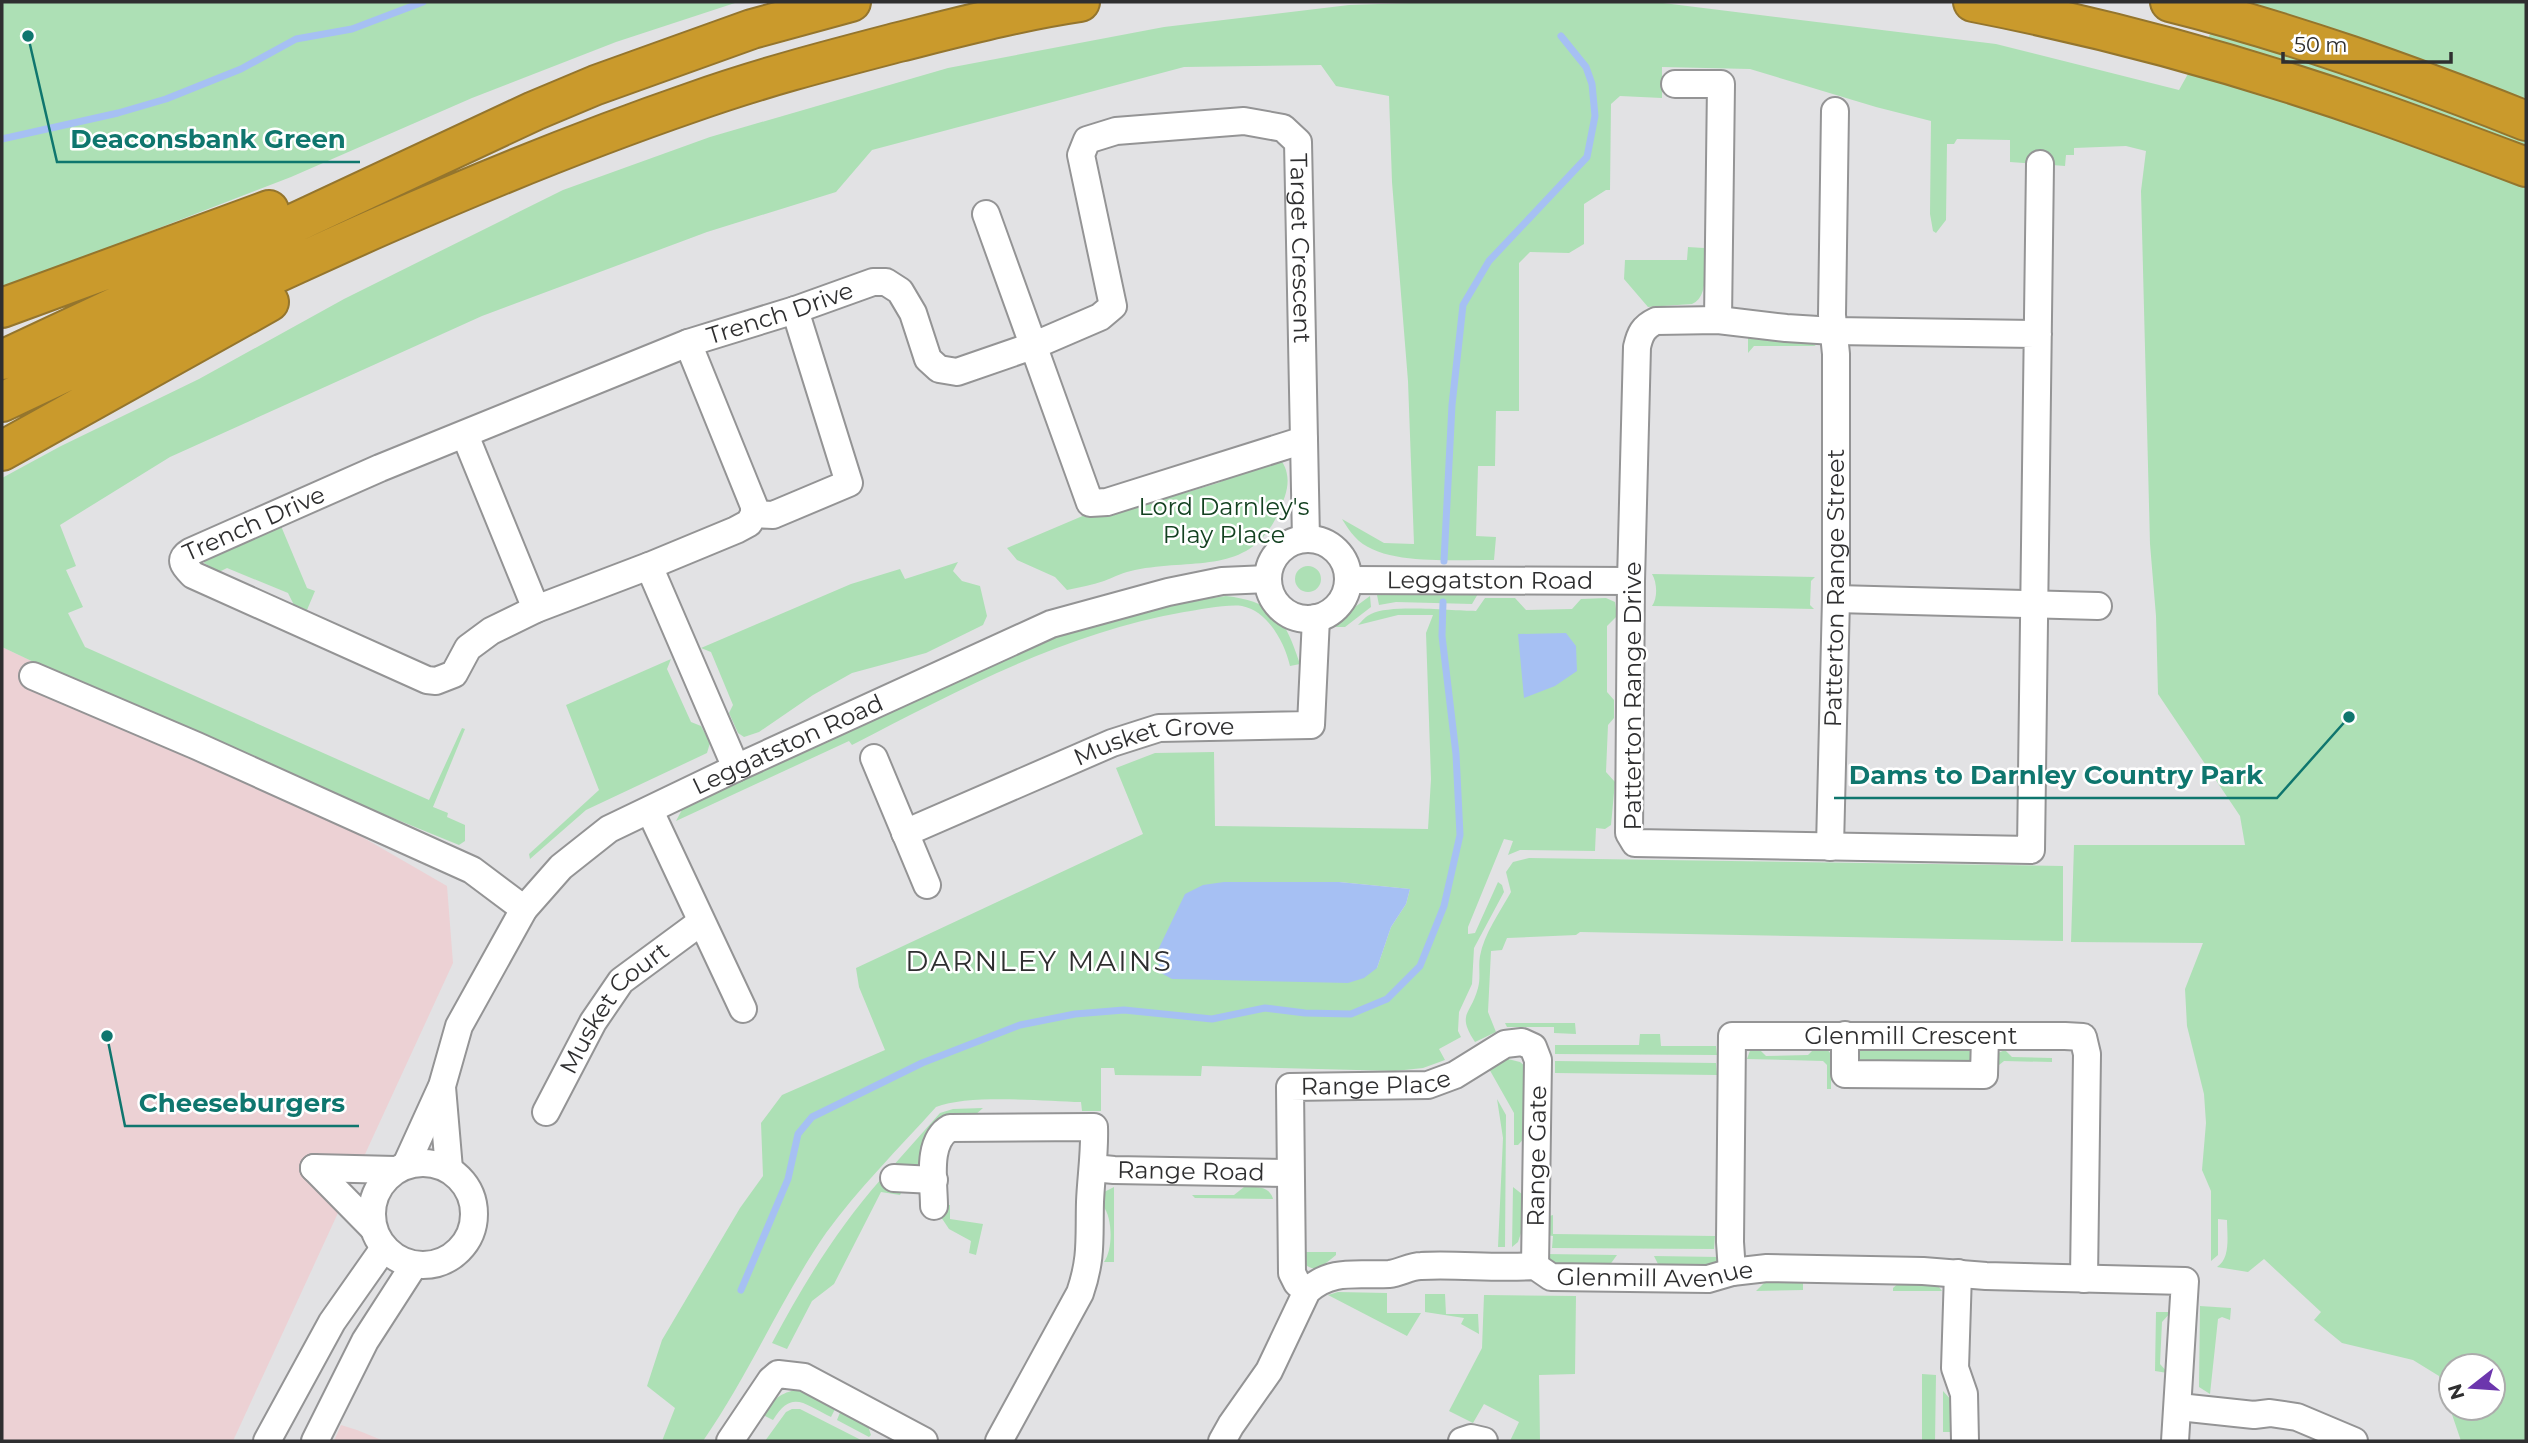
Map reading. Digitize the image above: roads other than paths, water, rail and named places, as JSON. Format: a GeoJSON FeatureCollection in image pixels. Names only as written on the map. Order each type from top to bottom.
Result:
{"type":"FeatureCollection","features":[{"type":"Feature","properties":{"kind":"highway"},"geometry":{"type":"LineString","coordinates":[[2,360],[534,111],[596,85],[751,29],[851,2]]}},
{"type":"Feature","properties":{"kind":"highway"},"geometry":{"type":"LineString","coordinates":[[2,402],[300,262],[523,165],[693,102],[832,59],[944,30],[1080,2]]}},
{"type":"Feature","properties":{"kind":"highway"},"geometry":{"type":"LineString","coordinates":[[1973,2],[2102,29],[2204,57],[2369,109],[2526,167]]}},
{"type":"Feature","properties":{"kind":"highway"},"geometry":{"type":"LineString","coordinates":[[2170,2],[2216,13],[2359,60],[2526,121]]}},
{"type":"Feature","properties":{"kind":"highway"},"geometry":{"type":"LineString","coordinates":[[2,309],[534,111]]}},
{"type":"Feature","properties":{"kind":"highway"},"geometry":{"type":"LineString","coordinates":[[2,451],[254,310],[523,165]]}},
{"type":"Feature","properties":{"kind":"street"},"geometry":{"type":"LineString","coordinates":[[1675,84],[1721,84],[1718,320]]}},
{"type":"Feature","properties":{"kind":"street","name":"Patterton Range Street"},"geometry":{"type":"LineString","coordinates":[[1830,846],[1836,599],[1835,331],[1832,314],[1835,111]]}},
{"type":"Feature","properties":{"kind":"street","name":"Target Crescent"},"geometry":{"type":"LineString","coordinates":[[1035,345],[1100,317],[1113,306],[1082,166],[1081,155],[1087,140],[1116,131],[1244,121],[1283,128],[1298,142],[1304,440]]}},
{"type":"Feature","properties":{"kind":"street","name":"Patterton Range Drive"},"geometry":{"type":"LineString","coordinates":[[2038,334],[1835,331],[1718,320],[1656,321],[1640,333],[1637,347],[1631,581],[1631,838],[1635,843],[2031,850],[2036,605],[2040,164]]}},
{"type":"Feature","properties":{"kind":"street"},"geometry":{"type":"LineString","coordinates":[[986,214],[1090,503],[1107,502],[1304,440],[1306,539]]}},
{"type":"Feature","properties":{"kind":"street","name":"Trench Drive"},"geometry":{"type":"LineString","coordinates":[[754,513],[749,523],[736,530],[536,610],[491,631],[468,648],[454,674],[436,681],[193,575],[182,561],[190,552],[380,468],[688,342],[795,310],[873,282],[886,282],[900,291],[914,313],[928,359],[939,369],[957,372],[1035,345]]}},
{"type":"Feature","properties":{"kind":"street"},"geometry":{"type":"LineString","coordinates":[[688,342],[754,506],[754,513],[774,515],[849,483],[795,310]]}},
{"type":"Feature","properties":{"kind":"street"},"geometry":{"type":"LineString","coordinates":[[465,435],[536,610]]}},
{"type":"Feature","properties":{"kind":"street"},"geometry":{"type":"LineString","coordinates":[[1306,539],[1319,540],[1331,546],[1340,555],[1348,580],[1338,605],[1316,618],[1302,619],[1288,614],[1273,599],[1268,579],[1269,566],[1275,556],[1294,541],[1306,539]]}},
{"type":"Feature","properties":{"kind":"street"},"geometry":{"type":"LineString","coordinates":[[649,566],[736,768]]}},
{"type":"Feature","properties":{"kind":"street","name":"Leggatston Road"},"geometry":{"type":"LineString","coordinates":[[442,1086],[459,1026],[524,909],[561,867],[609,829],[1051,624],[1168,592],[1222,581],[1268,579]]}},
{"type":"Feature","properties":{"kind":"street","name":"Leggatston Road"},"geometry":{"type":"LineString","coordinates":[[1348,580],[1631,581]]}},
{"type":"Feature","properties":{"kind":"street"},"geometry":{"type":"LineString","coordinates":[[1836,599],[2098,607]]}},
{"type":"Feature","properties":{"kind":"street","name":"Musket Grove"},"geometry":{"type":"LineString","coordinates":[[905,833],[1112,743],[1159,728],[1311,725],[1316,618]]}},
{"type":"Feature","properties":{"kind":"street"},"geometry":{"type":"LineString","coordinates":[[33,676],[197,746],[472,870],[524,909]]}},
{"type":"Feature","properties":{"kind":"street"},"geometry":{"type":"LineString","coordinates":[[874,758],[927,884]]}},
{"type":"Feature","properties":{"kind":"street","name":"Musket Court"},"geometry":{"type":"LineString","coordinates":[[650,811],[743,1009]]}},
{"type":"Feature","properties":{"kind":"street","name":"Musket Court"},"geometry":{"type":"LineString","coordinates":[[547,1112],[593,1022],[621,981],[701,922]]}},
{"type":"Feature","properties":{"kind":"street"},"geometry":{"type":"LineString","coordinates":[[1845,1035],[1845,1074],[1956,1075],[1984,1075],[1985,1036]]}},
{"type":"Feature","properties":{"kind":"street","name":"Glenmill Crescent"},"geometry":{"type":"LineString","coordinates":[[1732,1272],[1732,1036],[2083,1037],[2087,1054],[2084,1279]]}},
{"type":"Feature","properties":{"kind":"street","name":"Range Place"},"geometry":{"type":"LineString","coordinates":[[1307,1291],[1297,1283],[1292,1273],[1290,1087],[1428,1085],[1455,1075],[1505,1044],[1522,1042],[1533,1047]]}},
{"type":"Feature","properties":{"kind":"street","name":"Range Gate"},"geometry":{"type":"LineString","coordinates":[[1533,1047],[1538,1060],[1535,1266]]}},
{"type":"Feature","properties":{"kind":"street"},"geometry":{"type":"LineString","coordinates":[[267,1441],[379,1238],[371,1211],[375,1195],[383,1181],[401,1168],[442,1086]]}},
{"type":"Feature","properties":{"kind":"street"},"geometry":{"type":"LineString","coordinates":[[442,1086],[449,1169]]}},
{"type":"Feature","properties":{"kind":"street"},"geometry":{"type":"LineString","coordinates":[[934,1206],[937,1140],[950,1128],[1094,1126],[1090,1260],[1080,1293],[999,1441]]}},
{"type":"Feature","properties":{"kind":"street"},"geometry":{"type":"LineString","coordinates":[[421,1162],[436,1164],[449,1169],[461,1179],[469,1192],[474,1206],[474,1221],[461,1249],[449,1259],[432,1265],[414,1265],[398,1259],[314,1168],[401,1168],[421,1162]]}},
{"type":"Feature","properties":{"kind":"street","name":"Range Road"},"geometry":{"type":"LineString","coordinates":[[1093,1168],[1289,1173]]}},
{"type":"Feature","properties":{"kind":"street"},"geometry":{"type":"LineString","coordinates":[[894,1178],[934,1180]]}},
{"type":"Feature","properties":{"kind":"street"},"geometry":{"type":"LineString","coordinates":[[315,1441],[365,1341],[414,1265]]}},
{"type":"Feature","properties":{"kind":"street","name":"Glenmill Avenue"},"geometry":{"type":"LineString","coordinates":[[1307,1291],[1328,1276],[1351,1272],[1391,1274],[1417,1266],[1535,1266],[1552,1277],[1708,1279],[1732,1272],[1767,1268],[2186,1281],[2179,1406]]}},
{"type":"Feature","properties":{"kind":"street"},"geometry":{"type":"LineString","coordinates":[[1958,1273],[1955,1368],[1964,1394],[1965,1441]]}},
{"type":"Feature","properties":{"kind":"street"},"geometry":{"type":"LineString","coordinates":[[1222,1441],[1269,1371],[1307,1291]]}},
{"type":"Feature","properties":{"kind":"street"},"geometry":{"type":"LineString","coordinates":[[730,1441],[771,1380],[778,1374],[804,1377],[924,1441]]}},
{"type":"Feature","properties":{"kind":"street"},"geometry":{"type":"LineString","coordinates":[[2175,1441],[2179,1406],[2297,1417],[2354,1441]]}},
{"type":"Feature","properties":{"kind":"street"},"geometry":{"type":"LineString","coordinates":[[1462,1441],[1471,1438],[1484,1441]]}},
{"type":"Feature","properties":{"kind":"water"},"geometry":{"type":"Polygon","coordinates":[[[1566,633],[1576,646],[1577,671],[1555,686],[1524,698],[1518,634],[1566,633]]]}},
{"type":"Feature","properties":{"kind":"water"},"geometry":{"type":"Polygon","coordinates":[[[1224,882],[1339,882],[1410,889],[1406,904],[1391,927],[1377,968],[1364,978],[1348,983],[1172,979],[1161,973],[1156,954],[1185,894],[1203,885],[1224,882]]]}},
{"type":"Feature","properties":{"kind":"waterway"},"geometry":{"type":"LineString","coordinates":[[2,139],[118,113],[166,99],[241,69],[296,39],[352,29],[423,2]]}},
{"type":"Feature","properties":{"kind":"waterway"},"geometry":{"type":"LineString","coordinates":[[1444,561],[1452,405],[1463,305],[1489,261],[1587,157],[1595,116],[1592,84],[1586,67],[1561,36]]}},
{"type":"Feature","properties":{"kind":"waterway"},"geometry":{"type":"LineString","coordinates":[[741,1290],[788,1179],[798,1134],[812,1117],[922,1063],[1020,1025],[1075,1014],[1124,1010],[1212,1019],[1265,1008],[1305,1013],[1351,1014],[1387,999],[1420,966],[1444,906],[1460,835],[1456,754],[1442,636],[1443,602]]}},
{"type":"Feature","properties":{"kind":"place","name":"Deaconsbank Green"},"geometry":{"type":"Point","coordinates":[28,36]}},
{"type":"Feature","properties":{"kind":"place","name":"Dams to Darnley Country Park"},"geometry":{"type":"Point","coordinates":[2349,717]}},
{"type":"Feature","properties":{"kind":"place","name":"Cheeseburgers"},"geometry":{"type":"Point","coordinates":[107,1036]}},
{"type":"Feature","properties":{"kind":"district","name":"DARNLEY MAINS"},"geometry":{"type":"Point","coordinates":[1039,961]}},
{"type":"Feature","properties":{"kind":"park label","name":"Lord Darnley's Play Place"},"geometry":{"type":"Point","coordinates":[1224,521]}}]}
